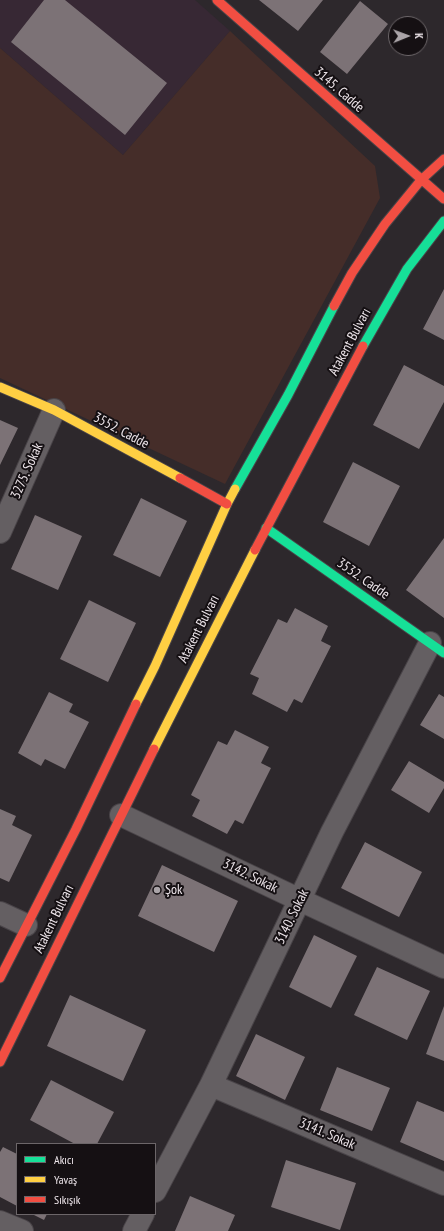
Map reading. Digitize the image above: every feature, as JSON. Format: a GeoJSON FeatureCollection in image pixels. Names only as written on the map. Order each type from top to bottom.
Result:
{"type":"FeatureCollection","features":[{"type":"Feature","properties":{"kind":"main road","name":"3145. Cadde"},"geometry":{"type":"LineString","coordinates":[[217,0],[444,199]]}},
{"type":"Feature","properties":{"kind":"main road","name":"Atakent Bulvarı"},"geometry":{"type":"LineString","coordinates":[[0,978],[76,829],[155,666],[227,504],[288,395],[352,273],[385,224],[421,180],[444,159]]}},
{"type":"Feature","properties":{"kind":"main road","name":"Atakent Bulvarı"},"geometry":{"type":"LineString","coordinates":[[0,1062],[121,814],[266,528],[377,320],[407,269],[444,221]]}},
{"type":"Feature","properties":{"kind":"main road","name":"3552. Cadde"},"geometry":{"type":"LineString","coordinates":[[0,387],[54,410],[227,504]]}},
{"type":"Feature","properties":{"kind":"main road","name":"3532. Cadde"},"geometry":{"type":"LineString","coordinates":[[266,528],[437,648]]}},
{"type":"Feature","properties":{"kind":"street","name":"3275. Sokak"},"geometry":{"type":"LineString","coordinates":[[0,532],[54,410]]}},
{"type":"Feature","properties":{"kind":"street","name":"3140. Sokak"},"geometry":{"type":"LineString","coordinates":[[156,1190],[211,1085],[332,832],[437,648]]}},
{"type":"Feature","properties":{"kind":"street","name":"3142. Sokak"},"geometry":{"type":"LineString","coordinates":[[121,814],[444,967]]}},
{"type":"Feature","properties":{"kind":"street"},"geometry":{"type":"LineString","coordinates":[[0,913],[26,925]]}},
{"type":"Feature","properties":{"kind":"street","name":"3141. Sokak"},"geometry":{"type":"LineString","coordinates":[[211,1085],[444,1184]]}},
{"type":"Feature","properties":{"kind":"street"},"geometry":{"type":"LineString","coordinates":[[134,1231],[142,1215]]}},
{"type":"Feature","properties":{"kind":"street"},"geometry":{"type":"LineString","coordinates":[[0,1222],[22,1231]]}},
{"type":"Feature","properties":{"kind":"shaded area"},"geometry":{"type":"Polygon","coordinates":[[[0,0],[195,0],[230,31],[123,155],[0,48],[0,0]]]}},
{"type":"Feature","properties":{"kind":"shaded area"},"geometry":{"type":"Polygon","coordinates":[[[230,31],[375,166],[380,198],[225,484],[0,378],[0,48],[123,155],[230,31]]]}},
{"type":"Feature","properties":{"kind":"building"},"geometry":{"type":"Polygon","coordinates":[[[44,0],[65,0],[167,83],[125,135],[11,42],[44,0]]]}},
{"type":"Feature","properties":{"kind":"building"},"geometry":{"type":"Polygon","coordinates":[[[259,0],[323,0],[298,31],[259,0]]]}},
{"type":"Feature","properties":{"kind":"building"},"geometry":{"type":"Polygon","coordinates":[[[360,1],[388,24],[347,74],[320,52],[360,1]]]}},
{"type":"Feature","properties":{"kind":"building"},"geometry":{"type":"Polygon","coordinates":[[[444,289],[444,340],[423,329],[444,289]]]}},
{"type":"Feature","properties":{"kind":"building"},"geometry":{"type":"Polygon","coordinates":[[[404,365],[444,386],[444,402],[419,449],[373,425],[404,365]]]}},
{"type":"Feature","properties":{"kind":"building"},"geometry":{"type":"Polygon","coordinates":[[[0,420],[18,428],[0,465],[0,420]]]}},
{"type":"Feature","properties":{"kind":"building"},"geometry":{"type":"Polygon","coordinates":[[[353,462],[400,486],[369,546],[323,522],[353,462]]]}},
{"type":"Feature","properties":{"kind":"building"},"geometry":{"type":"Polygon","coordinates":[[[141,498],[187,521],[160,577],[113,555],[141,498]]]}},
{"type":"Feature","properties":{"kind":"building"},"geometry":{"type":"Polygon","coordinates":[[[35,515],[82,536],[58,590],[11,569],[35,515]]]}},
{"type":"Feature","properties":{"kind":"building"},"geometry":{"type":"Polygon","coordinates":[[[444,538],[444,618],[406,590],[444,538]]]}},
{"type":"Feature","properties":{"kind":"building"},"geometry":{"type":"Polygon","coordinates":[[[89,600],[136,623],[108,682],[60,659],[89,600]]]}},
{"type":"Feature","properties":{"kind":"building"},"geometry":{"type":"Polygon","coordinates":[[[295,608],[328,626],[321,641],[331,646],[302,703],[294,699],[287,712],[252,694],[259,678],[250,674],[278,619],[287,623],[295,608]]]}},
{"type":"Feature","properties":{"kind":"building"},"geometry":{"type":"Polygon","coordinates":[[[49,692],[73,704],[69,712],[89,722],[65,769],[45,759],[41,766],[18,753],[49,692]]]}},
{"type":"Feature","properties":{"kind":"building"},"geometry":{"type":"Polygon","coordinates":[[[439,694],[444,697],[444,739],[420,725],[439,694]]]}},
{"type":"Feature","properties":{"kind":"building"},"geometry":{"type":"Polygon","coordinates":[[[235,730],[269,747],[261,763],[271,768],[243,824],[235,820],[227,834],[192,816],[200,800],[191,795],[218,741],[227,745],[235,730]]]}},
{"type":"Feature","properties":{"kind":"building"},"geometry":{"type":"Polygon","coordinates":[[[409,761],[444,782],[444,788],[429,813],[391,790],[409,761]]]}},
{"type":"Feature","properties":{"kind":"building"},"geometry":{"type":"Polygon","coordinates":[[[0,809],[16,816],[12,825],[32,835],[9,882],[0,878],[0,809]]]}},
{"type":"Feature","properties":{"kind":"building"},"geometry":{"type":"Polygon","coordinates":[[[365,842],[422,872],[399,917],[341,888],[365,842]]]}},
{"type":"Feature","properties":{"kind":"building"},"geometry":{"type":"Polygon","coordinates":[[[162,865],[238,901],[214,952],[138,916],[162,865]]]}},
{"type":"Feature","properties":{"kind":"building"},"geometry":{"type":"Polygon","coordinates":[[[314,935],[357,956],[331,1008],[289,987],[314,935]]]}},
{"type":"Feature","properties":{"kind":"building"},"geometry":{"type":"Polygon","coordinates":[[[377,967],[430,991],[407,1040],[354,1015],[377,967]]]}},
{"type":"Feature","properties":{"kind":"building"},"geometry":{"type":"Polygon","coordinates":[[[70,995],[146,1030],[123,1081],[47,1046],[70,995]]]}},
{"type":"Feature","properties":{"kind":"building"},"geometry":{"type":"Polygon","coordinates":[[[444,1006],[444,1061],[426,1054],[444,1006]]]}},
{"type":"Feature","properties":{"kind":"building"},"geometry":{"type":"Polygon","coordinates":[[[256,1034],[305,1057],[285,1100],[236,1076],[256,1034]]]}},
{"type":"Feature","properties":{"kind":"building"},"geometry":{"type":"Polygon","coordinates":[[[337,1067],[390,1088],[372,1131],[320,1110],[337,1067]]]}},
{"type":"Feature","properties":{"kind":"building"},"geometry":{"type":"Polygon","coordinates":[[[51,1080],[114,1112],[98,1143],[73,1143],[30,1120],[51,1080]]]}},
{"type":"Feature","properties":{"kind":"building"},"geometry":{"type":"Polygon","coordinates":[[[417,1101],[444,1112],[444,1161],[400,1142],[417,1101]]]}},
{"type":"Feature","properties":{"kind":"building"},"geometry":{"type":"Polygon","coordinates":[[[3,1147],[16,1154],[16,1205],[0,1197],[0,1152],[3,1147]]]}},
{"type":"Feature","properties":{"kind":"building"},"geometry":{"type":"Polygon","coordinates":[[[286,1160],[356,1183],[340,1230],[271,1207],[286,1160]]]}},
{"type":"Feature","properties":{"kind":"building"},"geometry":{"type":"Polygon","coordinates":[[[190,1196],[235,1215],[228,1231],[175,1231],[190,1196]]]}},
{"type":"Feature","properties":{"kind":"building"},"geometry":{"type":"Polygon","coordinates":[[[34,1215],[46,1215],[44,1220],[34,1215]]]}},
{"type":"Feature","properties":{"kind":"traffic: fast"},"geometry":{"type":"LineString","coordinates":[[363,346],[407,269],[444,221]]}},
{"type":"Feature","properties":{"kind":"traffic: fast"},"geometry":{"type":"LineString","coordinates":[[235,489],[288,395],[334,306]]}},
{"type":"Feature","properties":{"kind":"traffic: fast"},"geometry":{"type":"LineString","coordinates":[[266,528],[444,653]]}},
{"type":"Feature","properties":{"kind":"traffic: slow"},"geometry":{"type":"LineString","coordinates":[[0,387],[54,410],[180,478]]}},
{"type":"Feature","properties":{"kind":"traffic: slow"},"geometry":{"type":"LineString","coordinates":[[136,704],[155,666],[235,489]]}},
{"type":"Feature","properties":{"kind":"traffic: slow"},"geometry":{"type":"LineString","coordinates":[[154,749],[255,550]]}},
{"type":"Feature","properties":{"kind":"traffic: jam"},"geometry":{"type":"LineString","coordinates":[[217,0],[444,199]]}},
{"type":"Feature","properties":{"kind":"traffic: jam"},"geometry":{"type":"LineString","coordinates":[[334,306],[352,273],[385,224],[421,180],[444,159]]}},
{"type":"Feature","properties":{"kind":"traffic: jam"},"geometry":{"type":"LineString","coordinates":[[255,550],[363,346]]}},
{"type":"Feature","properties":{"kind":"traffic: jam"},"geometry":{"type":"LineString","coordinates":[[180,478],[227,504]]}},
{"type":"Feature","properties":{"kind":"traffic: jam"},"geometry":{"type":"LineString","coordinates":[[0,978],[76,829],[136,704]]}},
{"type":"Feature","properties":{"kind":"traffic: jam"},"geometry":{"type":"LineString","coordinates":[[0,1062],[154,749]]}},
{"type":"Feature","properties":{"kind":"place","name":"Şok"},"geometry":{"type":"Point","coordinates":[157,890]}}]}
